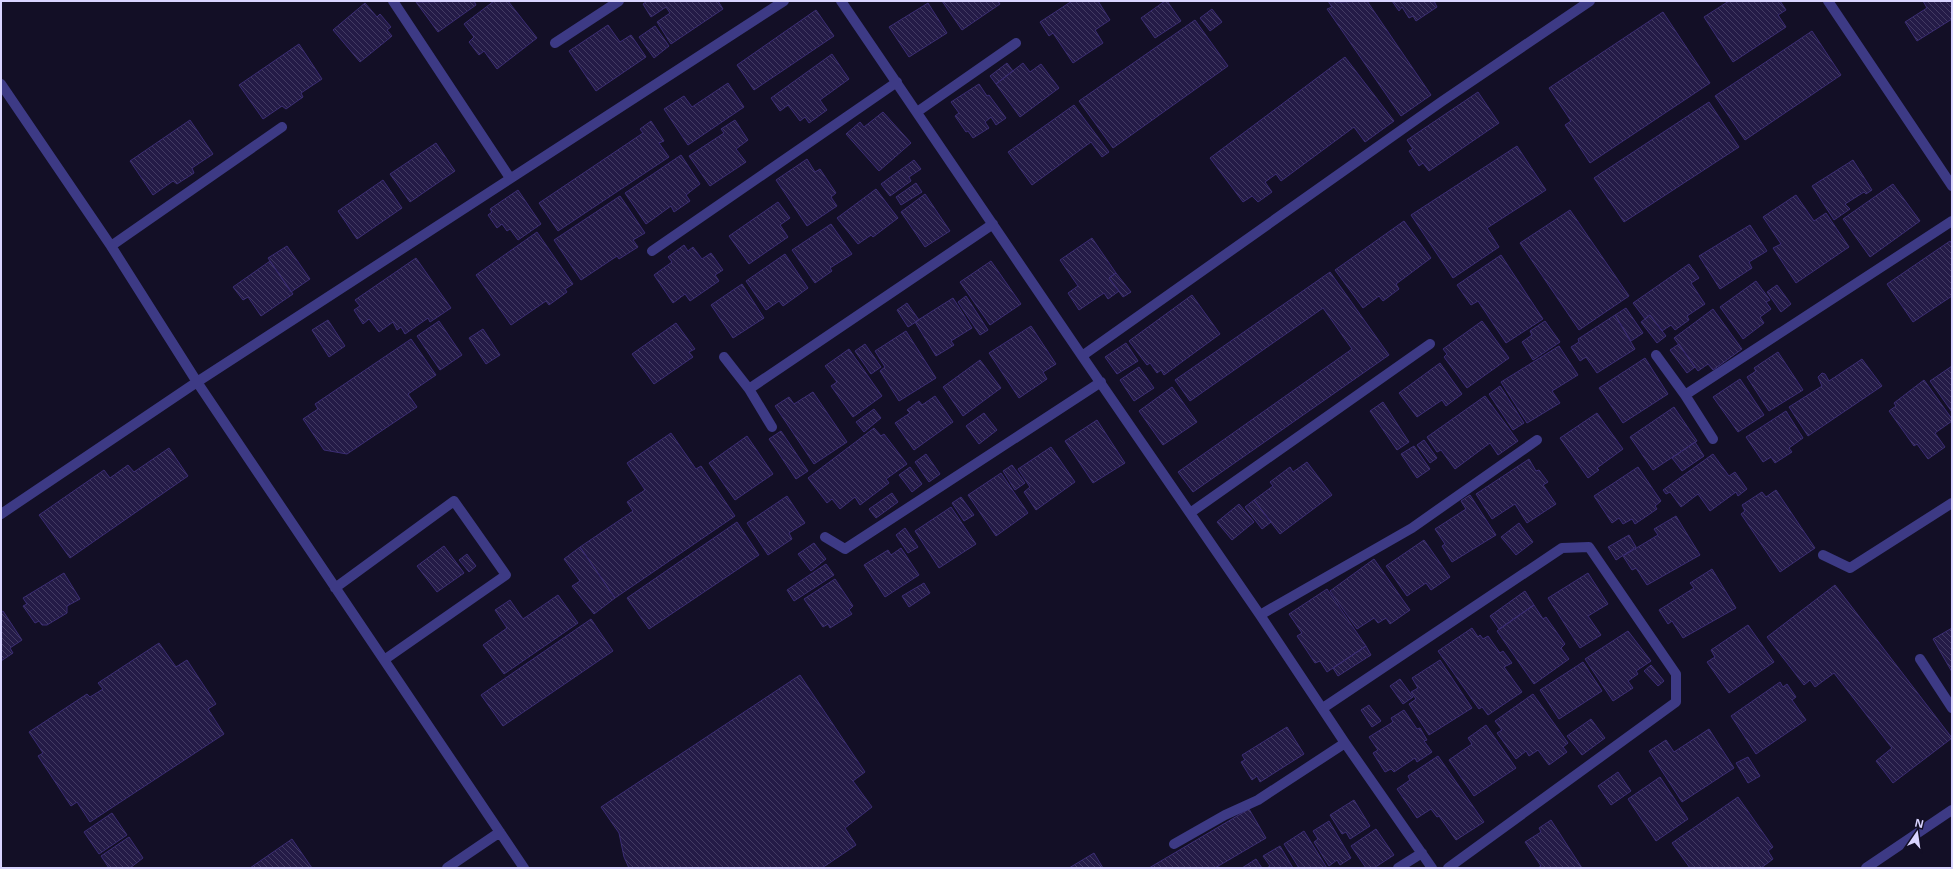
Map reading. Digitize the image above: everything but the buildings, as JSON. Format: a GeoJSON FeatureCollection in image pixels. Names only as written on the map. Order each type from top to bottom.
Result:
{"type":"FeatureCollection","features":[{"type":"Feature","properties":{"kind":"street"},"geometry":{"type":"LineString","coordinates":[[393,1],[510,178]]}},
{"type":"Feature","properties":{"kind":"street"},"geometry":{"type":"LineString","coordinates":[[555,44],[619,1]]}},
{"type":"Feature","properties":{"kind":"street"},"geometry":{"type":"LineString","coordinates":[[1,514],[197,382],[784,1]]}},
{"type":"Feature","properties":{"kind":"street"},"geometry":{"type":"LineString","coordinates":[[841,1],[1260,615],[1345,743],[1432,868]]}},
{"type":"Feature","properties":{"kind":"street"},"geometry":{"type":"LineString","coordinates":[[1082,356],[1441,102],[1590,1]]}},
{"type":"Feature","properties":{"kind":"street"},"geometry":{"type":"LineString","coordinates":[[1828,1],[1952,186]]}},
{"type":"Feature","properties":{"kind":"street"},"geometry":{"type":"LineString","coordinates":[[917,112],[1016,43]]}},
{"type":"Feature","properties":{"kind":"street"},"geometry":{"type":"LineString","coordinates":[[652,251],[897,82]]}},
{"type":"Feature","properties":{"kind":"street"},"geometry":{"type":"LineString","coordinates":[[1,84],[111,246],[197,382],[524,868]]}},
{"type":"Feature","properties":{"kind":"street"},"geometry":{"type":"LineString","coordinates":[[111,246],[282,127]]}},
{"type":"Feature","properties":{"kind":"street"},"geometry":{"type":"LineString","coordinates":[[1685,395],[1952,220]]}},
{"type":"Feature","properties":{"kind":"street"},"geometry":{"type":"LineString","coordinates":[[749,389],[993,224]]}},
{"type":"Feature","properties":{"kind":"street"},"geometry":{"type":"LineString","coordinates":[[1190,513],[1430,344]]}},
{"type":"Feature","properties":{"kind":"street"},"geometry":{"type":"LineString","coordinates":[[1656,355],[1685,395],[1713,439]]}},
{"type":"Feature","properties":{"kind":"street"},"geometry":{"type":"LineString","coordinates":[[724,357],[749,389],[772,427]]}},
{"type":"Feature","properties":{"kind":"street"},"geometry":{"type":"LineString","coordinates":[[825,537],[845,549],[1101,382]]}},
{"type":"Feature","properties":{"kind":"street"},"geometry":{"type":"LineString","coordinates":[[1260,615],[1412,528],[1537,440]]}},
{"type":"Feature","properties":{"kind":"street"},"geometry":{"type":"LineString","coordinates":[[335,588],[454,501],[506,575],[384,660]]}},
{"type":"Feature","properties":{"kind":"street"},"geometry":{"type":"LineString","coordinates":[[1823,555],[1850,568],[1952,503]]}},
{"type":"Feature","properties":{"kind":"street"},"geometry":{"type":"LineString","coordinates":[[1323,708],[1562,548],[1589,547],[1676,674],[1676,702],[1448,868]]}},
{"type":"Feature","properties":{"kind":"street"},"geometry":{"type":"LineString","coordinates":[[1920,659],[1952,708]]}},
{"type":"Feature","properties":{"kind":"street"},"geometry":{"type":"LineString","coordinates":[[1174,844],[1225,815],[1258,800],[1345,743]]}},
{"type":"Feature","properties":{"kind":"street"},"geometry":{"type":"LineString","coordinates":[[1866,868],[1952,810]]}},
{"type":"Feature","properties":{"kind":"street"},"geometry":{"type":"LineString","coordinates":[[447,868],[500,832]]}},
{"type":"Feature","properties":{"kind":"street"},"geometry":{"type":"LineString","coordinates":[[1398,868],[1422,853]]}}]}
